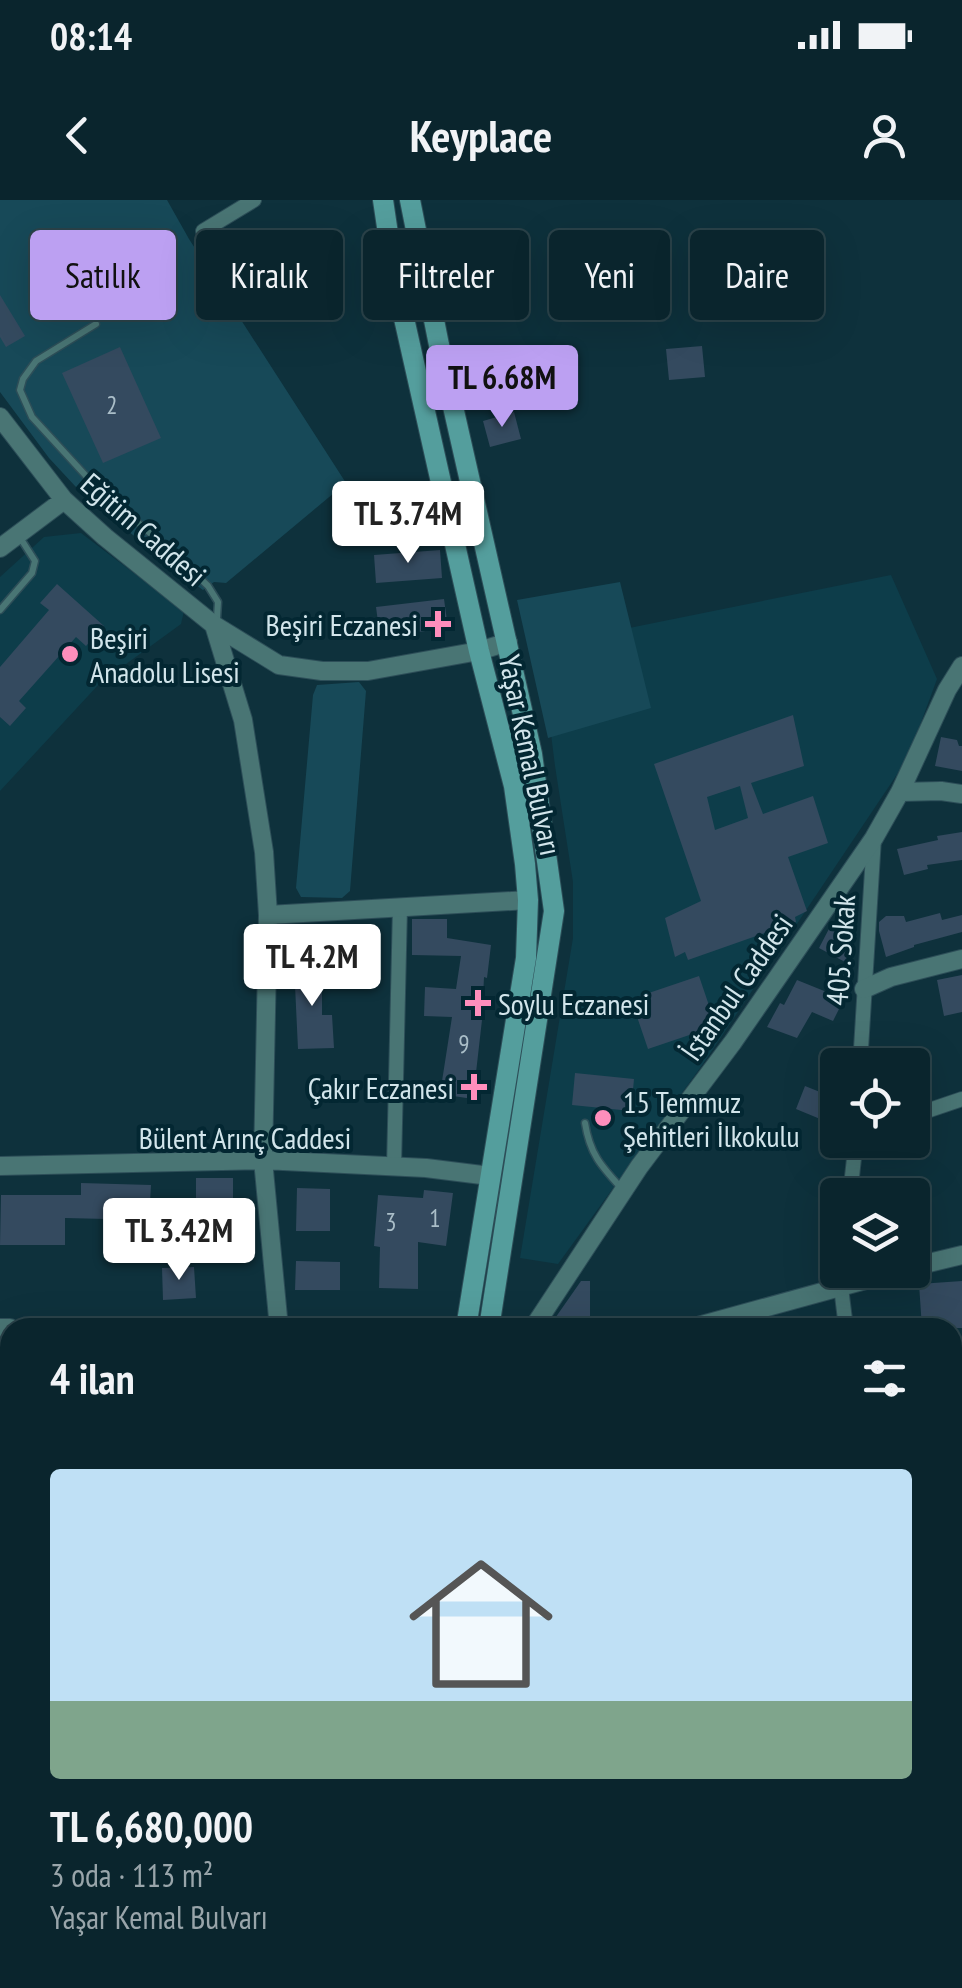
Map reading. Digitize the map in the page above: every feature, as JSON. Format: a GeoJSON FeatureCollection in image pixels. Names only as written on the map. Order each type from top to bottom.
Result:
{"type":"FeatureCollection","features":[{"type":"Feature","properties":{"kind":"main road","name":"Yaşar Kemal Bulvarı"},"geometry":{"type":"LineString","coordinates":[[383,200],[394,274],[479,651],[514,786],[528,900],[526,958],[468,1318]]}},
{"type":"Feature","properties":{"kind":"main road","name":"Yaşar Kemal Bulvarı"},"geometry":{"type":"LineString","coordinates":[[410,200],[532,754],[554,910],[491,1318]]}},
{"type":"Feature","properties":{"kind":"street"},"geometry":{"type":"LineString","coordinates":[[202,230],[254,200]]}},
{"type":"Feature","properties":{"kind":"street","name":"Eğitim Caddesi"},"geometry":{"type":"LineString","coordinates":[[0,418],[64,500],[105,537],[214,625],[279,666],[368,671],[508,642]]}},
{"type":"Feature","properties":{"kind":"street"},"geometry":{"type":"LineString","coordinates":[[0,548],[64,500]]}},
{"type":"Feature","properties":{"kind":"street"},"geometry":{"type":"LineString","coordinates":[[214,625],[243,720],[264,852],[268,914],[262,1160],[278,1318]]}},
{"type":"Feature","properties":{"kind":"street","name":"İstanbul Caddesi"},"geometry":{"type":"LineString","coordinates":[[540,1318],[623,1191],[733,1042],[874,838],[962,666]]}},
{"type":"Feature","properties":{"kind":"street"},"geometry":{"type":"LineString","coordinates":[[900,792],[962,794]]}},
{"type":"Feature","properties":{"kind":"street","name":"405. Sokak"},"geometry":{"type":"LineString","coordinates":[[861,1048],[874,838]]}},
{"type":"Feature","properties":{"kind":"street"},"geometry":{"type":"LineString","coordinates":[[268,914],[528,900]]}},
{"type":"Feature","properties":{"kind":"street"},"geometry":{"type":"LineString","coordinates":[[394,1166],[400,907]]}},
{"type":"Feature","properties":{"kind":"street"},"geometry":{"type":"LineString","coordinates":[[864,989],[891,977],[962,959]]}},
{"type":"Feature","properties":{"kind":"street"},"geometry":{"type":"LineString","coordinates":[[930,1110],[962,1099]]}},
{"type":"Feature","properties":{"kind":"street","name":"Bülent Arınç Caddesi"},"geometry":{"type":"LineString","coordinates":[[0,1166],[262,1160],[394,1166],[490,1176]]}},
{"type":"Feature","properties":{"kind":"street"},"geometry":{"type":"LineString","coordinates":[[930,1263],[962,1255]]}},
{"type":"Feature","properties":{"kind":"street"},"geometry":{"type":"LineString","coordinates":[[720,1318],[820,1285]]}},
{"type":"Feature","properties":{"kind":"street"},"geometry":{"type":"LineString","coordinates":[[843,1288],[845,1318]]}},
{"type":"Feature","properties":{"kind":"lane"},"geometry":{"type":"LineString","coordinates":[[96,324],[36,361],[20,390],[32,417],[98,489],[208,586],[218,602],[214,625]]}},
{"type":"Feature","properties":{"kind":"lane"},"geometry":{"type":"LineString","coordinates":[[0,610],[32,572],[35,560],[18,535]]}},
{"type":"Feature","properties":{"kind":"lane"},"geometry":{"type":"LineString","coordinates":[[584,1123],[598,1163],[623,1191]]}},
{"type":"Feature","properties":{"kind":"shaded area"},"geometry":{"type":"Polygon","coordinates":[[[0,200],[167,200],[196,250],[196,320],[241,320],[346,483],[226,583],[214,582],[203,590],[75,486],[0,392],[0,200]]]}},
{"type":"Feature","properties":{"kind":"shaded area","name":"Beşiri Anadolu Lisesi"},"geometry":{"type":"Polygon","coordinates":[[[81,533],[184,611],[181,624],[100,683],[0,791],[0,577],[44,537],[81,533]]]}},
{"type":"Feature","properties":{"kind":"shaded area"},"geometry":{"type":"Polygon","coordinates":[[[891,575],[937,679],[908,758],[703,1064],[558,1264],[520,1258],[573,938],[573,882],[540,646],[891,575]]]}},
{"type":"Feature","properties":{"kind":"shaded area"},"geometry":{"type":"Polygon","coordinates":[[[620,582],[651,708],[548,738],[517,600],[620,582]]]}},
{"type":"Feature","properties":{"kind":"shaded area"},"geometry":{"type":"Polygon","coordinates":[[[359,682],[366,691],[350,891],[342,898],[301,897],[296,888],[313,695],[317,685],[359,682]]]}},
{"type":"Feature","properties":{"kind":"building"},"geometry":{"type":"Polygon","coordinates":[[[0,295],[25,336],[6,347],[0,337],[0,295]]]}},
{"type":"Feature","properties":{"kind":"building"},"geometry":{"type":"Polygon","coordinates":[[[702,346],[705,377],[669,380],[666,349],[702,346]]]}},
{"type":"Feature","properties":{"kind":"building"},"geometry":{"type":"Polygon","coordinates":[[[120,347],[161,438],[103,463],[62,373],[120,347]]]}},
{"type":"Feature","properties":{"kind":"building"},"geometry":{"type":"Polygon","coordinates":[[[514,412],[521,439],[490,447],[483,421],[514,412]]]}},
{"type":"Feature","properties":{"kind":"building"},"geometry":{"type":"Polygon","coordinates":[[[440,550],[442,578],[376,583],[374,555],[440,550]]]}},
{"type":"Feature","properties":{"kind":"building"},"geometry":{"type":"Polygon","coordinates":[[[57,584],[104,626],[86,646],[76,637],[19,701],[26,708],[10,726],[0,717],[0,667],[49,610],[40,603],[57,584]]]}},
{"type":"Feature","properties":{"kind":"building"},"geometry":{"type":"Polygon","coordinates":[[[444,599],[448,628],[380,637],[376,607],[444,599]]]}},
{"type":"Feature","properties":{"kind":"building"},"geometry":{"type":"Polygon","coordinates":[[[793,715],[804,766],[751,783],[763,814],[813,796],[828,843],[788,857],[807,911],[795,917],[796,922],[688,960],[685,952],[675,957],[665,918],[701,901],[654,764],[793,715]],[[740,786],[707,797],[715,830],[748,818],[740,786]]]}},
{"type":"Feature","properties":{"kind":"building"},"geometry":{"type":"Polygon","coordinates":[[[941,737],[957,740],[962,746],[962,771],[935,766],[941,737]]]}},
{"type":"Feature","properties":{"kind":"building"},"geometry":{"type":"Polygon","coordinates":[[[962,832],[962,860],[927,865],[928,869],[904,875],[897,849],[962,832]]]}},
{"type":"Feature","properties":{"kind":"building"},"geometry":{"type":"Polygon","coordinates":[[[940,913],[942,920],[962,915],[962,932],[886,957],[879,922],[886,916],[904,916],[906,922],[940,913]]]}},
{"type":"Feature","properties":{"kind":"building"},"geometry":{"type":"Polygon","coordinates":[[[412,919],[447,919],[447,938],[491,945],[487,978],[484,977],[473,1099],[440,1094],[452,1017],[424,1016],[425,987],[456,989],[461,956],[412,955],[412,919]]]}},
{"type":"Feature","properties":{"kind":"building"},"geometry":{"type":"Polygon","coordinates":[[[832,923],[857,936],[845,962],[819,948],[832,923]]]}},
{"type":"Feature","properties":{"kind":"building"},"geometry":{"type":"Polygon","coordinates":[[[294,964],[322,965],[322,1015],[332,1015],[334,1048],[298,1049],[294,964]]]}},
{"type":"Feature","properties":{"kind":"building"},"geometry":{"type":"Polygon","coordinates":[[[962,975],[962,1012],[944,1016],[937,980],[962,975]]]}},
{"type":"Feature","properties":{"kind":"building"},"geometry":{"type":"Polygon","coordinates":[[[699,976],[716,1026],[648,1049],[631,999],[699,976]]]}},
{"type":"Feature","properties":{"kind":"building"},"geometry":{"type":"Polygon","coordinates":[[[797,980],[844,999],[833,1021],[812,1012],[797,1038],[767,1027],[797,980]]]}},
{"type":"Feature","properties":{"kind":"building"},"geometry":{"type":"Polygon","coordinates":[[[575,1073],[634,1079],[631,1111],[572,1105],[575,1073]]]}},
{"type":"Feature","properties":{"kind":"building"},"geometry":{"type":"Polygon","coordinates":[[[805,1086],[820,1092],[820,1119],[796,1109],[805,1086]]]}},
{"type":"Feature","properties":{"kind":"building"},"geometry":{"type":"Polygon","coordinates":[[[196,1178],[233,1178],[233,1223],[196,1223],[196,1178]]]}},
{"type":"Feature","properties":{"kind":"building"},"geometry":{"type":"Polygon","coordinates":[[[81,1183],[151,1185],[149,1220],[65,1218],[65,1245],[0,1245],[1,1195],[81,1195],[81,1183]]]}},
{"type":"Feature","properties":{"kind":"building"},"geometry":{"type":"Polygon","coordinates":[[[297,1188],[330,1189],[330,1231],[296,1231],[297,1188]]]}},
{"type":"Feature","properties":{"kind":"building"},"geometry":{"type":"Polygon","coordinates":[[[424,1190],[453,1193],[446,1246],[418,1242],[418,1289],[379,1288],[380,1247],[374,1246],[378,1195],[423,1198],[424,1190]]]}},
{"type":"Feature","properties":{"kind":"building"},"geometry":{"type":"Polygon","coordinates":[[[296,1261],[340,1262],[340,1290],[295,1290],[296,1261]]]}},
{"type":"Feature","properties":{"kind":"building"},"geometry":{"type":"Polygon","coordinates":[[[194,1267],[196,1298],[163,1300],[162,1268],[194,1267]]]}},
{"type":"Feature","properties":{"kind":"building"},"geometry":{"type":"Polygon","coordinates":[[[581,1281],[590,1281],[590,1318],[555,1318],[581,1281]]]}},
{"type":"Feature","properties":{"kind":"building"},"geometry":{"type":"Polygon","coordinates":[[[962,1281],[962,1318],[921,1318],[919,1288],[962,1281]]]}},
{"type":"Feature","properties":{"kind":"place","name":"Beşiri Eczanesi"},"geometry":{"type":"Point","coordinates":[438,624]}},
{"type":"Feature","properties":{"kind":"place","name":"Beşiri Anadolu Lisesi"},"geometry":{"type":"Point","coordinates":[70,654]}},
{"type":"Feature","properties":{"kind":"place","name":"Soylu Eczanesi"},"geometry":{"type":"Point","coordinates":[478,1003]}},
{"type":"Feature","properties":{"kind":"place","name":"Çakır Eczanesi"},"geometry":{"type":"Point","coordinates":[474,1087]}},
{"type":"Feature","properties":{"kind":"place","name":"15 Temmuz Şehitleri İlkokulu"},"geometry":{"type":"Point","coordinates":[603,1118]}}]}
